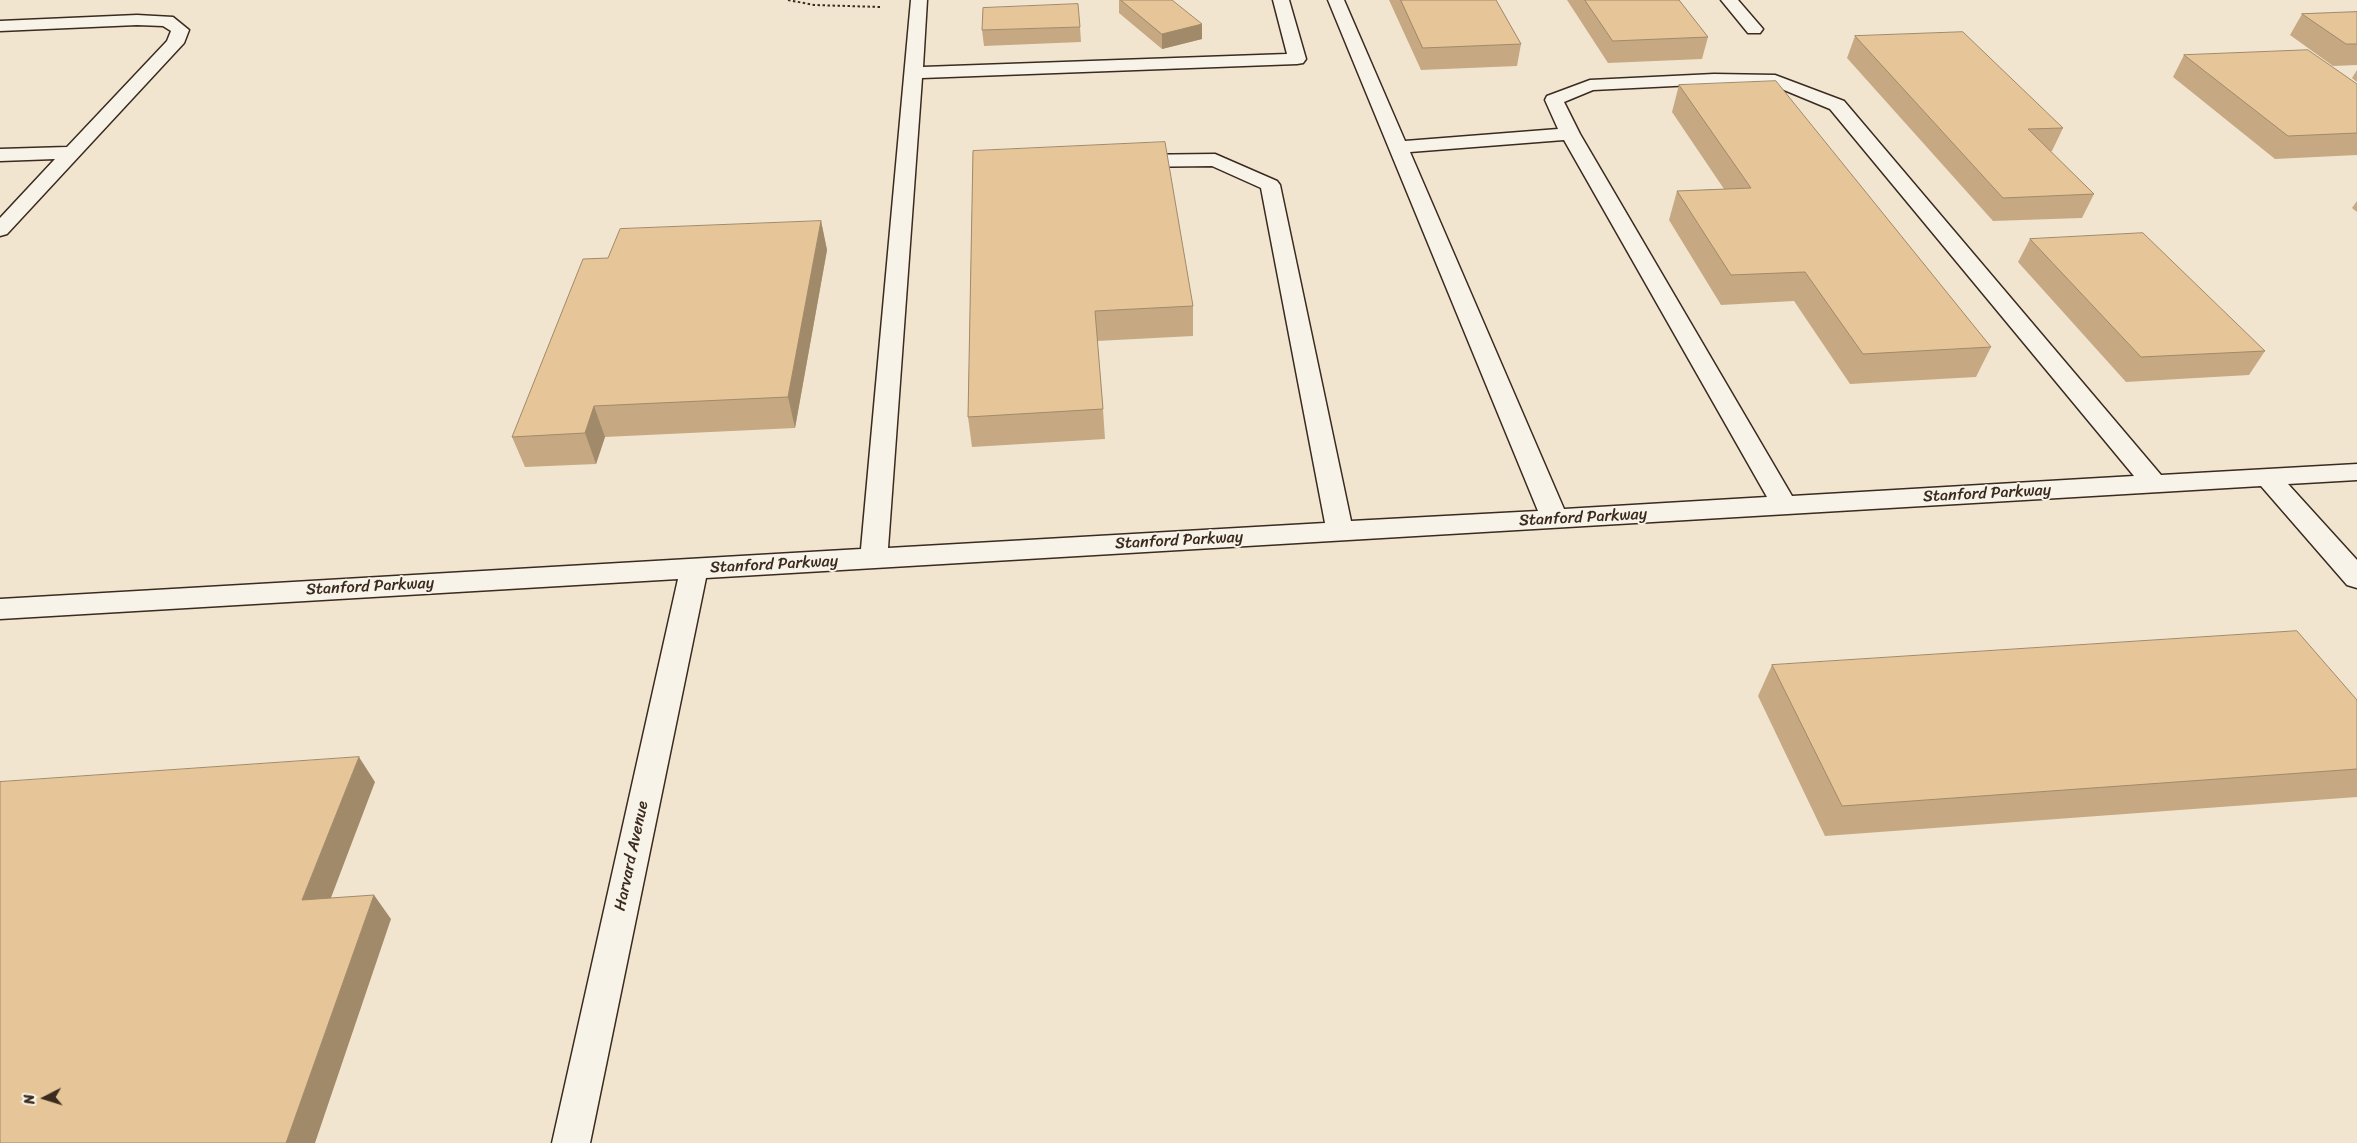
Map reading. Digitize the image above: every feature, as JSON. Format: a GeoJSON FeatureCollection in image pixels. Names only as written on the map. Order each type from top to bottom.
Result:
{"type":"FeatureCollection","features":[{"type":"Feature","properties":{"kind":"street"},"geometry":{"type":"LineString","coordinates":[[913,73],[1298,59],[1281,0]]}},
{"type":"Feature","properties":{"kind":"street"},"geometry":{"type":"LineString","coordinates":[[1336,0],[1555,519]]}},
{"type":"Feature","properties":{"kind":"street"},"geometry":{"type":"LineString","coordinates":[[1729,0],[1754,29]]}},
{"type":"Feature","properties":{"kind":"street"},"geometry":{"type":"LineString","coordinates":[[874,560],[918,3]]}},
{"type":"Feature","properties":{"kind":"street"},"geometry":{"type":"LineString","coordinates":[[0,26],[136,20],[167,21],[180,30],[175,43],[0,230]]}},
{"type":"Feature","properties":{"kind":"street"},"geometry":{"type":"LineString","coordinates":[[1785,506],[1570,134],[1554,100],[1590,85],[1714,79],[1775,80],[1838,105],[2154,484]]}},
{"type":"Feature","properties":{"kind":"street"},"geometry":{"type":"LineString","coordinates":[[1398,148],[1570,134]]}},
{"type":"Feature","properties":{"kind":"street"},"geometry":{"type":"LineString","coordinates":[[0,155],[73,153]]}},
{"type":"Feature","properties":{"kind":"street"},"geometry":{"type":"LineString","coordinates":[[1105,161],[1215,160],[1270,185],[1340,532]]}},
{"type":"Feature","properties":{"kind":"street","name":"Stanford Parkway"},"geometry":{"type":"LineString","coordinates":[[0,609],[874,560],[2357,472]]}},
{"type":"Feature","properties":{"kind":"street"},"geometry":{"type":"LineString","coordinates":[[2268,477],[2357,578]]}},
{"type":"Feature","properties":{"kind":"street","name":"Harvard Avenue"},"geometry":{"type":"LineString","coordinates":[[571,1143],[694,570]]}},
{"type":"Feature","properties":{"kind":"path"},"geometry":{"type":"LineString","coordinates":[[788,0],[814,5],[859,8],[918,3]]}},
{"type":"Feature","properties":{"kind":"shaded area"},"geometry":{"type":"Polygon","coordinates":[[[0,0],[2357,0],[2357,1143],[0,1143],[0,0]]]}},
{"type":"Feature","properties":{"kind":"building"},"geometry":{"type":"Polygon","coordinates":[[[1121,0],[1172,0],[1202,24],[1162,34],[1121,0]]]}},
{"type":"Feature","properties":{"kind":"building"},"geometry":{"type":"Polygon","coordinates":[[[1401,0],[1496,0],[1521,44],[1423,48],[1401,0]]]}},
{"type":"Feature","properties":{"kind":"building"},"geometry":{"type":"Polygon","coordinates":[[[1585,0],[1679,0],[1708,37],[1613,41],[1585,0]]]}},
{"type":"Feature","properties":{"kind":"building"},"geometry":{"type":"Polygon","coordinates":[[[1078,4],[1080,27],[982,30],[983,8],[1078,4]]]}},
{"type":"Feature","properties":{"kind":"building"},"geometry":{"type":"Polygon","coordinates":[[[2357,12],[2357,44],[2346,44],[2302,14],[2357,12]]]}},
{"type":"Feature","properties":{"kind":"building"},"geometry":{"type":"Polygon","coordinates":[[[1963,32],[2063,128],[2028,129],[2094,194],[2003,198],[1855,36],[1963,32]]]}},
{"type":"Feature","properties":{"kind":"building"},"geometry":{"type":"Polygon","coordinates":[[[2308,50],[2357,84],[2357,133],[2288,136],[2184,55],[2308,50]]]}},
{"type":"Feature","properties":{"kind":"building"},"geometry":{"type":"Polygon","coordinates":[[[1776,81],[1991,347],[1863,354],[1805,272],[1731,275],[1677,191],[1751,188],[1679,85],[1776,81]]]}},
{"type":"Feature","properties":{"kind":"building"},"geometry":{"type":"Polygon","coordinates":[[[1165,142],[1193,306],[1095,311],[1103,409],[968,417],[973,151],[1165,142]]]}},
{"type":"Feature","properties":{"kind":"building"},"geometry":{"type":"Polygon","coordinates":[[[821,221],[788,397],[594,406],[585,433],[512,437],[583,259],[608,258],[620,229],[821,221]]]}},
{"type":"Feature","properties":{"kind":"building"},"geometry":{"type":"Polygon","coordinates":[[[2143,233],[2265,351],[2141,357],[2030,239],[2143,233]]]}},
{"type":"Feature","properties":{"kind":"building"},"geometry":{"type":"Polygon","coordinates":[[[2297,631],[2357,700],[2357,769],[1842,806],[1772,665],[2297,631]]]}},
{"type":"Feature","properties":{"kind":"building"},"geometry":{"type":"Polygon","coordinates":[[[359,757],[302,900],[374,895],[286,1143],[0,1143],[0,782],[359,757]]]}}]}
